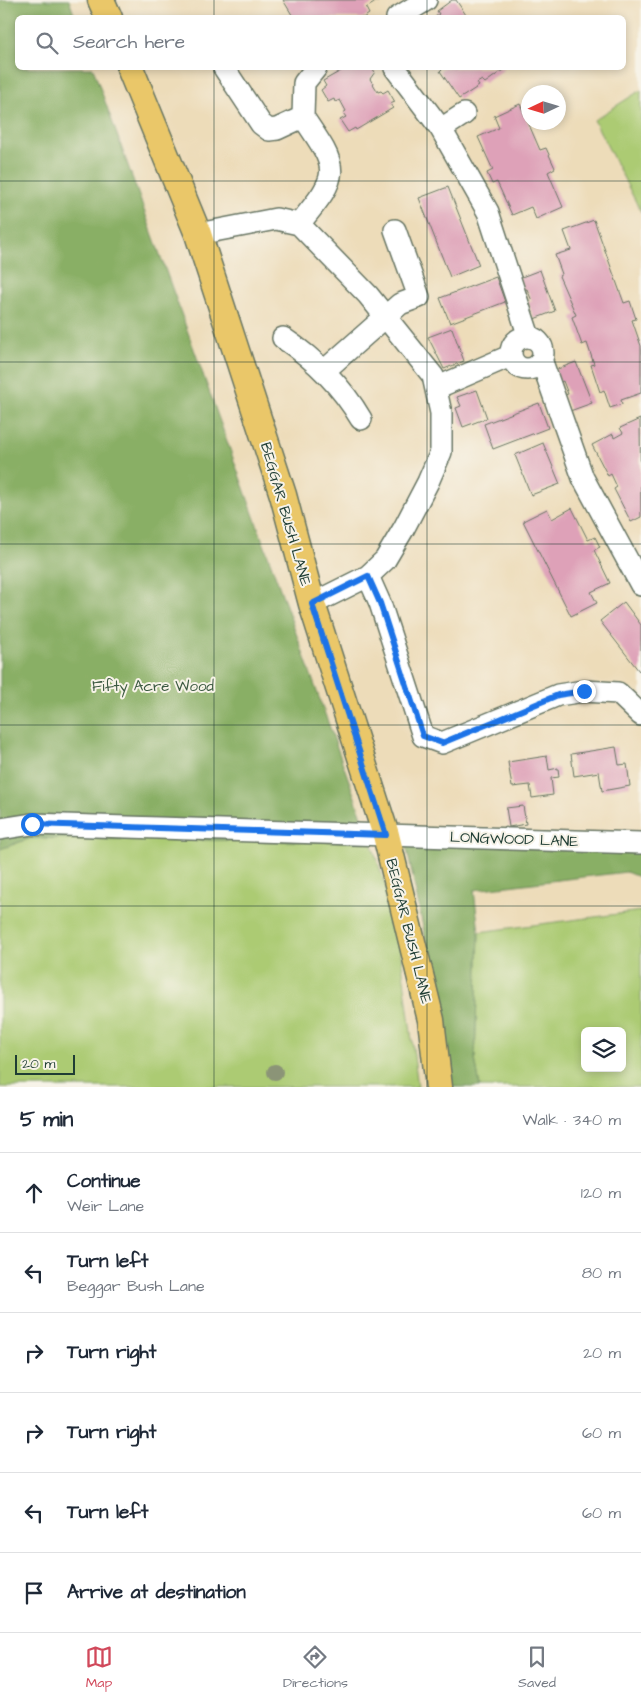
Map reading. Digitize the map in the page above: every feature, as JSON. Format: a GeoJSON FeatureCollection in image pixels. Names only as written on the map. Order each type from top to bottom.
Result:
{"type":"FeatureCollection","features":[{"type":"Feature","properties":{"kind":"main road"},"geometry":{"type":"LineString","coordinates":[[101,0],[108,15]]}},
{"type":"Feature","properties":{"kind":"main road","name":"BEGGAR BUSH LANE"},"geometry":{"type":"LineString","coordinates":[[131,70],[198,234],[283,495],[312,604],[386,835],[431,1020],[439,1087]]}},
{"type":"Feature","properties":{"kind":"street"},"geometry":{"type":"LineString","coordinates":[[402,15],[426,0]]}},
{"type":"Feature","properties":{"kind":"street"},"geometry":{"type":"LineString","coordinates":[[225,70],[260,124],[269,130],[276,129],[303,117]]}},
{"type":"Feature","properties":{"kind":"street"},"geometry":{"type":"LineString","coordinates":[[299,224],[330,184],[331,170],[327,152],[303,117],[304,83],[314,70]]}},
{"type":"Feature","properties":{"kind":"street"},"geometry":{"type":"LineString","coordinates":[[397,70],[441,129],[488,212],[529,337]]}},
{"type":"Feature","properties":{"kind":"street"},"geometry":{"type":"LineString","coordinates":[[441,129],[464,114]]}},
{"type":"Feature","properties":{"kind":"street"},"geometry":{"type":"LineString","coordinates":[[198,234],[276,219],[299,224],[386,317],[433,376],[441,413],[441,452],[404,528],[385,560],[368,576],[312,604]]}},
{"type":"Feature","properties":{"kind":"street"},"geometry":{"type":"LineString","coordinates":[[324,370],[400,304],[419,298],[395,230]]}},
{"type":"Feature","properties":{"kind":"street"},"geometry":{"type":"LineString","coordinates":[[542,362],[535,368],[524,370],[515,366],[510,356],[512,346],[519,338],[529,337],[539,341],[544,351],[542,362],[583,478],[641,585]]}},
{"type":"Feature","properties":{"kind":"street"},"geometry":{"type":"LineString","coordinates":[[283,338],[324,370],[344,393],[361,419]]}},
{"type":"Feature","properties":{"kind":"street"},"geometry":{"type":"LineString","coordinates":[[436,388],[510,356]]}},
{"type":"Feature","properties":{"kind":"street"},"geometry":{"type":"LineString","coordinates":[[368,576],[380,603],[423,736],[442,743],[558,695],[584,691],[618,693],[641,715]]}},
{"type":"Feature","properties":{"kind":"street","name":"LONGWOOD LANE"},"geometry":{"type":"LineString","coordinates":[[0,829],[32,824],[641,843]]}},
{"type":"Feature","properties":{"kind":"green space","name":"Fifty Acre Wood"},"geometry":{"type":"Polygon","coordinates":[[[0,0],[69,0],[74,15],[15,15],[15,70],[94,70],[371,842],[31,838],[0,849],[0,0]]]}},
{"type":"Feature","properties":{"kind":"green space"},"geometry":{"type":"Polygon","coordinates":[[[641,90],[641,212],[594,120],[641,90]]]}},
{"type":"Feature","properties":{"kind":"green space"},"geometry":{"type":"Polygon","coordinates":[[[403,830],[641,838],[641,878],[626,872],[474,890],[479,932],[475,1059],[480,1087],[452,1087],[439,1004],[403,830]]]}},
{"type":"Feature","properties":{"kind":"green space"},"geometry":{"type":"Polygon","coordinates":[[[31,838],[371,842],[396,917],[418,1087],[0,1087],[0,849],[31,838]]]}},
{"type":"Feature","properties":{"kind":"green space"},"geometry":{"type":"Polygon","coordinates":[[[641,911],[641,1087],[480,1087],[475,1059],[479,932],[641,911]]]}},
{"type":"Feature","properties":{"kind":"building"},"geometry":{"type":"Polygon","coordinates":[[[283,0],[379,0],[366,8],[369,14],[368,15],[292,15],[283,0]]]}},
{"type":"Feature","properties":{"kind":"building"},"geometry":{"type":"Polygon","coordinates":[[[452,0],[456,0],[466,15],[438,15],[437,11],[452,0]]]}},
{"type":"Feature","properties":{"kind":"building"},"geometry":{"type":"Polygon","coordinates":[[[342,70],[374,70],[375,72],[370,79],[378,92],[381,91],[383,93],[388,90],[395,102],[390,104],[393,108],[356,130],[355,128],[348,132],[340,120],[346,117],[343,113],[346,111],[340,100],[335,102],[334,99],[328,102],[321,90],[326,86],[323,81],[342,70]]]}},
{"type":"Feature","properties":{"kind":"building"},"geometry":{"type":"Polygon","coordinates":[[[503,70],[485,83],[482,80],[477,83],[479,86],[459,99],[440,71],[503,70]]]}},
{"type":"Feature","properties":{"kind":"building"},"geometry":{"type":"Polygon","coordinates":[[[520,104],[521,130],[531,130],[540,150],[546,148],[555,168],[548,172],[563,207],[536,219],[531,207],[512,215],[497,182],[492,184],[487,173],[493,170],[478,137],[499,128],[494,116],[520,104]]]}},
{"type":"Feature","properties":{"kind":"building"},"geometry":{"type":"Polygon","coordinates":[[[448,187],[479,265],[450,277],[419,198],[448,187]]]}},
{"type":"Feature","properties":{"kind":"building"},"geometry":{"type":"Polygon","coordinates":[[[594,220],[624,303],[630,301],[636,319],[632,320],[641,346],[641,393],[621,400],[622,404],[610,408],[604,390],[600,392],[591,365],[594,364],[587,343],[582,345],[572,317],[576,315],[559,276],[562,274],[555,255],[571,250],[564,231],[594,220]]]}},
{"type":"Feature","properties":{"kind":"building"},"geometry":{"type":"Polygon","coordinates":[[[540,270],[555,311],[534,319],[528,302],[532,301],[527,289],[523,290],[519,278],[540,270]]]}},
{"type":"Feature","properties":{"kind":"building"},"geometry":{"type":"Polygon","coordinates":[[[496,277],[505,302],[450,323],[440,298],[496,277]]]}},
{"type":"Feature","properties":{"kind":"building"},"geometry":{"type":"Polygon","coordinates":[[[452,328],[464,361],[444,369],[428,337],[452,328]]]}},
{"type":"Feature","properties":{"kind":"building"},"geometry":{"type":"Polygon","coordinates":[[[576,362],[592,403],[570,411],[564,395],[568,394],[563,381],[559,383],[555,370],[576,362]]]}},
{"type":"Feature","properties":{"kind":"building"},"geometry":{"type":"Polygon","coordinates":[[[477,390],[487,418],[463,427],[456,408],[461,406],[457,397],[477,390]]]}},
{"type":"Feature","properties":{"kind":"building"},"geometry":{"type":"Polygon","coordinates":[[[539,403],[548,428],[493,449],[484,424],[539,403]]]}},
{"type":"Feature","properties":{"kind":"building"},"geometry":{"type":"Polygon","coordinates":[[[640,419],[641,517],[631,522],[614,489],[617,487],[611,474],[608,476],[592,445],[613,434],[614,438],[623,433],[620,428],[640,419]]]}},
{"type":"Feature","properties":{"kind":"building"},"geometry":{"type":"Polygon","coordinates":[[[543,443],[560,484],[531,495],[515,455],[543,443]]]}},
{"type":"Feature","properties":{"kind":"building"},"geometry":{"type":"Polygon","coordinates":[[[572,508],[588,540],[595,537],[600,547],[594,550],[610,583],[591,592],[597,603],[571,616],[523,521],[547,509],[552,519],[572,508]]]}},
{"type":"Feature","properties":{"kind":"building"},"geometry":{"type":"Polygon","coordinates":[[[624,602],[641,625],[641,669],[639,671],[600,621],[624,602]]]}},
{"type":"Feature","properties":{"kind":"building"},"geometry":{"type":"Polygon","coordinates":[[[616,747],[619,765],[627,764],[630,786],[602,791],[599,772],[574,776],[571,754],[616,747]]]}},
{"type":"Feature","properties":{"kind":"building"},"geometry":{"type":"Polygon","coordinates":[[[547,756],[549,770],[558,768],[559,777],[551,778],[553,795],[532,798],[530,785],[512,787],[508,762],[547,756]]]}},
{"type":"Feature","properties":{"kind":"building"},"geometry":{"type":"Polygon","coordinates":[[[523,806],[526,824],[509,827],[506,808],[523,806]]]}},
{"type":"Feature","properties":{"kind":"route"},"geometry":{"type":"LineString","coordinates":[[32,824],[386,835],[312,604],[368,576],[380,603],[423,736],[442,743],[558,695],[584,691]]}}]}
